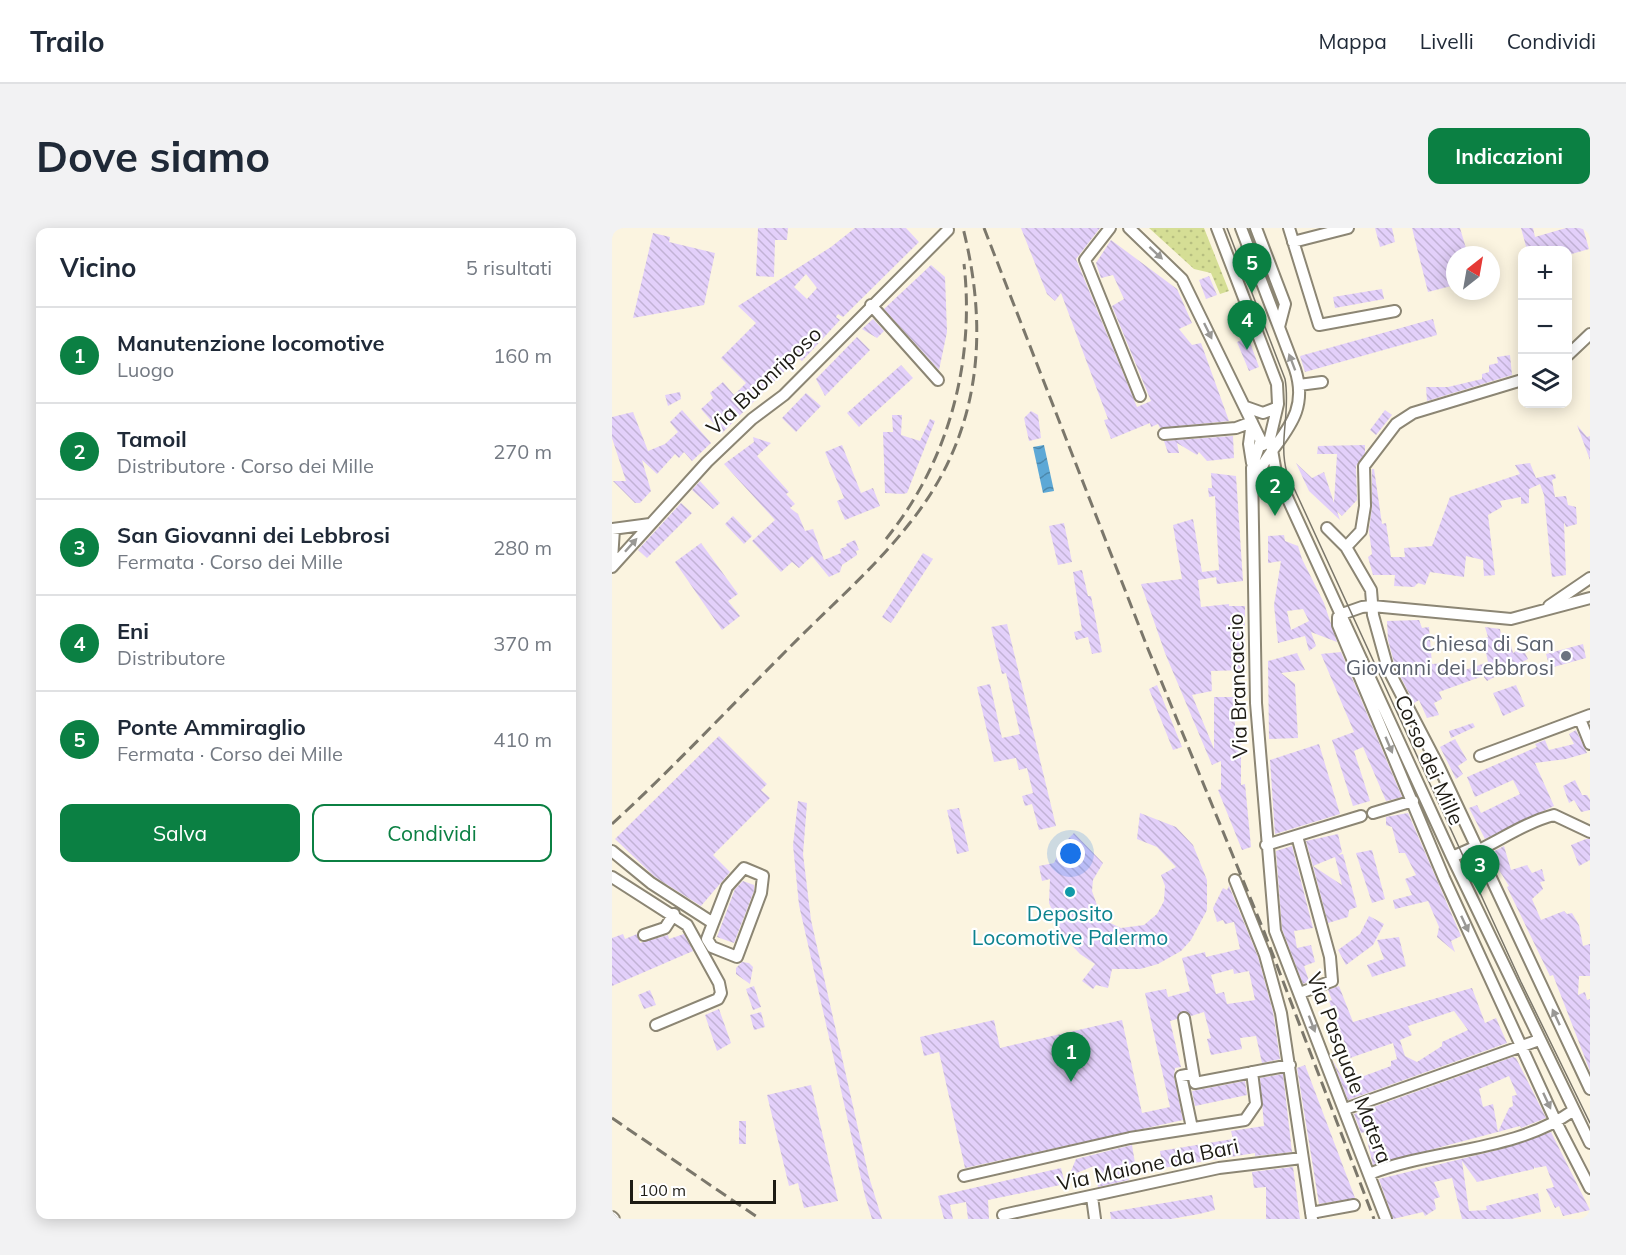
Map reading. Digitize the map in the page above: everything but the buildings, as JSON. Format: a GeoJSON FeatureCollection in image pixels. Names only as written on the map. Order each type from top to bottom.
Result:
{"type":"FeatureCollection","features":[{"type":"Feature","properties":{"kind":"street"},"geometry":{"type":"LineString","coordinates":[[1110,228],[1085,260],[1140,396]]}},
{"type":"Feature","properties":{"kind":"street"},"geometry":{"type":"LineString","coordinates":[[1128,228],[1182,279],[1271,457]]}},
{"type":"Feature","properties":{"kind":"street"},"geometry":{"type":"LineString","coordinates":[[1217,228],[1278,391],[1270,431],[1271,457]]}},
{"type":"Feature","properties":{"kind":"street"},"geometry":{"type":"LineString","coordinates":[[1241,228],[1299,385],[1296,414],[1253,488]]}},
{"type":"Feature","properties":{"kind":"street"},"geometry":{"type":"LineString","coordinates":[[1256,228],[1285,304],[1279,327]]}},
{"type":"Feature","properties":{"kind":"street"},"geometry":{"type":"LineString","coordinates":[[1289,228],[1319,325],[1395,311]]}},
{"type":"Feature","properties":{"kind":"street"},"geometry":{"type":"LineString","coordinates":[[1293,242],[1348,228]]}},
{"type":"Feature","properties":{"kind":"street","name":"Via Buonriposo"},"geometry":{"type":"LineString","coordinates":[[612,567],[707,462],[752,419],[784,395],[948,230]]}},
{"type":"Feature","properties":{"kind":"street"},"geometry":{"type":"LineString","coordinates":[[871,305],[938,380]]}},
{"type":"Feature","properties":{"kind":"street"},"geometry":{"type":"LineString","coordinates":[[1569,354],[1590,334]]}},
{"type":"Feature","properties":{"kind":"street"},"geometry":{"type":"LineString","coordinates":[[1346,547],[1360,531],[1365,506],[1364,466],[1396,424],[1413,413],[1518,381]]}},
{"type":"Feature","properties":{"kind":"street"},"geometry":{"type":"LineString","coordinates":[[1299,385],[1322,382]]}},
{"type":"Feature","properties":{"kind":"street"},"geometry":{"type":"LineString","coordinates":[[1246,407],[1263,413],[1276,408]]}},
{"type":"Feature","properties":{"kind":"street"},"geometry":{"type":"LineString","coordinates":[[1164,434],[1236,428],[1252,422]]}},
{"type":"Feature","properties":{"kind":"street"},"geometry":{"type":"LineString","coordinates":[[1252,422],[1249,444],[1252,468]]}},
{"type":"Feature","properties":{"kind":"street","name":"Via Brancaccio"},"geometry":{"type":"LineString","coordinates":[[1261,440],[1252,468],[1256,703],[1266,845],[1275,931]]}},
{"type":"Feature","properties":{"kind":"street","name":"Corso dei Mille"},"geometry":{"type":"LineString","coordinates":[[1271,457],[1276,473],[1452,857],[1590,1143]]}},
{"type":"Feature","properties":{"kind":"street"},"geometry":{"type":"LineString","coordinates":[[612,560],[613,529],[650,524]]}},
{"type":"Feature","properties":{"kind":"street"},"geometry":{"type":"LineString","coordinates":[[1327,528],[1346,547],[1371,590],[1372,606],[1388,669],[1439,767],[1590,1089]]}},
{"type":"Feature","properties":{"kind":"street"},"geometry":{"type":"LineString","coordinates":[[1547,608],[1576,585],[1590,578]]}},
{"type":"Feature","properties":{"kind":"street"},"geometry":{"type":"LineString","coordinates":[[1590,598],[1511,619],[1488,619],[1372,606],[1362,607],[1338,617],[1338,625],[1444,878],[1590,1188]]}},
{"type":"Feature","properties":{"kind":"street"},"geometry":{"type":"LineString","coordinates":[[1480,756],[1585,717],[1590,744]]}},
{"type":"Feature","properties":{"kind":"street"},"geometry":{"type":"LineString","coordinates":[[1373,813],[1413,801]]}},
{"type":"Feature","properties":{"kind":"street"},"geometry":{"type":"LineString","coordinates":[[1452,857],[1520,830],[1537,819],[1554,815],[1590,832]]}},
{"type":"Feature","properties":{"kind":"street"},"geometry":{"type":"LineString","coordinates":[[1266,845],[1361,816]]}},
{"type":"Feature","properties":{"kind":"street"},"geometry":{"type":"LineString","coordinates":[[1296,836],[1330,957],[1332,981],[1300,993]]}},
{"type":"Feature","properties":{"kind":"street"},"geometry":{"type":"LineString","coordinates":[[612,851],[651,883],[713,923]]}},
{"type":"Feature","properties":{"kind":"street"},"geometry":{"type":"LineString","coordinates":[[744,868],[763,876],[761,892],[737,957],[712,947],[707,939],[713,923],[727,887],[744,868]]}},
{"type":"Feature","properties":{"kind":"street"},"geometry":{"type":"LineString","coordinates":[[612,877],[674,915],[692,931],[718,978],[721,993],[715,1000],[656,1025]]}},
{"type":"Feature","properties":{"kind":"street"},"geometry":{"type":"LineString","coordinates":[[1235,880],[1271,975],[1290,1065],[1312,1216],[1354,1205]]}},
{"type":"Feature","properties":{"kind":"street"},"geometry":{"type":"LineString","coordinates":[[644,935],[665,928],[674,915]]}},
{"type":"Feature","properties":{"kind":"street","name":"Via Pasquale Matera"},"geometry":{"type":"LineString","coordinates":[[1275,931],[1386,1219]]}},
{"type":"Feature","properties":{"kind":"street"},"geometry":{"type":"LineString","coordinates":[[1184,1018],[1193,1078]]}},
{"type":"Feature","properties":{"kind":"street"},"geometry":{"type":"LineString","coordinates":[[1345,1109],[1539,1040]]}},
{"type":"Feature","properties":{"kind":"street"},"geometry":{"type":"LineString","coordinates":[[1192,1128],[1181,1076],[1193,1078],[1252,1072],[1290,1065]]}},
{"type":"Feature","properties":{"kind":"street"},"geometry":{"type":"LineString","coordinates":[[964,1176],[1130,1138],[1245,1120],[1256,1104],[1252,1072]]}},
{"type":"Feature","properties":{"kind":"street"},"geometry":{"type":"LineString","coordinates":[[1369,1174],[1504,1141],[1557,1122],[1574,1110]]}},
{"type":"Feature","properties":{"kind":"street","name":"Via Maione da Bari"},"geometry":{"type":"LineString","coordinates":[[1003,1215],[1219,1168],[1302,1158]]}},
{"type":"Feature","properties":{"kind":"street"},"geometry":{"type":"LineString","coordinates":[[1092,1197],[1095,1219]]}},
{"type":"Feature","properties":{"kind":"green space"},"geometry":{"type":"Polygon","coordinates":[[[1149,228],[1204,228],[1229,291],[1220,294],[1211,273],[1194,269],[1149,228]]]}},
{"type":"Feature","properties":{"kind":"water"},"geometry":{"type":"Polygon","coordinates":[[[1044,445],[1054,491],[1043,493],[1033,447],[1044,445]]]}},
{"type":"Feature","properties":{"kind":"tram line"},"geometry":{"type":"LineString","coordinates":[[1227,228],[1285,379],[1287,403],[1284,450],[1287,473],[1521,982],[1590,1123]]}},
{"type":"Feature","properties":{"kind":"railway"},"geometry":{"type":"LineString","coordinates":[[612,824],[865,573],[909,524],[933,490],[951,456],[964,420],[973,383],[976,307],[963,228]]}},
{"type":"Feature","properties":{"kind":"railway"},"geometry":{"type":"LineString","coordinates":[[984,228],[1148,649],[1263,929],[1374,1219]]}},
{"type":"Feature","properties":{"kind":"railway"},"geometry":{"type":"LineString","coordinates":[[886,539],[908,509],[926,477],[953,409],[961,374],[965,337],[964,264]]}},
{"type":"Feature","properties":{"kind":"railway"},"geometry":{"type":"LineString","coordinates":[[612,1118],[760,1219]]}},
{"type":"Feature","properties":{"kind":"place","name":"Ponte Ammiraglio"},"geometry":{"type":"Point","coordinates":[1252,293]}},
{"type":"Feature","properties":{"kind":"place","name":"Eni"},"geometry":{"type":"Point","coordinates":[1247,350]}},
{"type":"Feature","properties":{"kind":"place","name":"Tamoil"},"geometry":{"type":"Point","coordinates":[1275,516]}},
{"type":"Feature","properties":{"kind":"place","name":"Chiesa di San Giovanni dei Lebbrosi"},"geometry":{"type":"Point","coordinates":[1566,656]}},
{"type":"Feature","properties":{"kind":"place","name":"Deposito Locomotive Palermo"},"geometry":{"type":"Point","coordinates":[1070,892]}},
{"type":"Feature","properties":{"kind":"place","name":"San Giovanni dei Lebbrosi"},"geometry":{"type":"Point","coordinates":[1480,895]}},
{"type":"Feature","properties":{"kind":"place","name":"Manutenzione locomotive"},"geometry":{"type":"Point","coordinates":[1071,1082]}}]}
